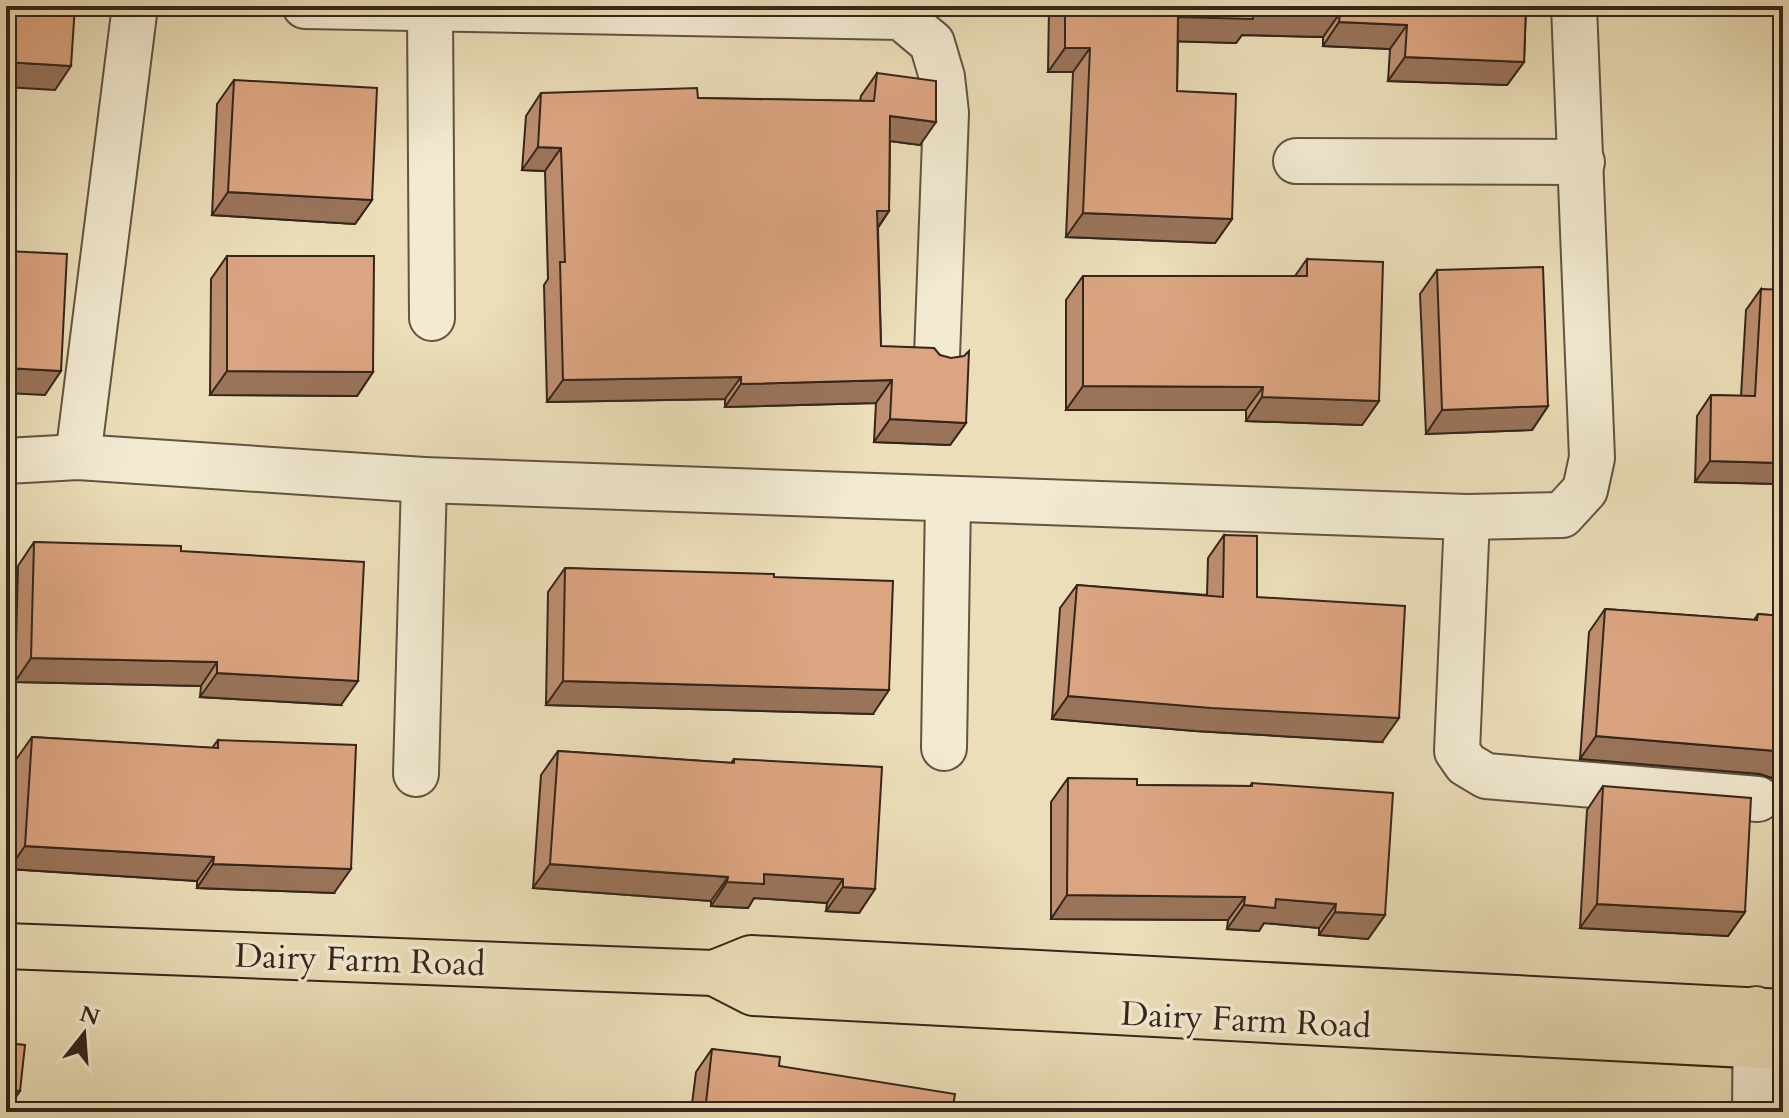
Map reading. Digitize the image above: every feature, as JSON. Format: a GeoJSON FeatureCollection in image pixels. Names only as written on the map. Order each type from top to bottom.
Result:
{"type":"FeatureCollection","features":[{"type":"Feature","properties":{"kind":"main road","name":"Dairy Farm Road"},"geometry":{"type":"LineString","coordinates":[[6,946],[714,973],[751,958],[1769,1028]]}},
{"type":"Feature","properties":{"kind":"street"},"geometry":{"type":"LineString","coordinates":[[78,457],[135,6]]}},
{"type":"Feature","properties":{"kind":"street"},"geometry":{"type":"LineString","coordinates":[[305,6],[902,12],[932,43],[942,77],[946,113],[937,356]]}},
{"type":"Feature","properties":{"kind":"street"},"geometry":{"type":"LineString","coordinates":[[6,461],[78,457],[424,480],[1467,517],[1562,515],[1585,490],[1592,458],[1574,6]]}},
{"type":"Feature","properties":{"kind":"street"},"geometry":{"type":"LineString","coordinates":[[430,9],[432,318]]}},
{"type":"Feature","properties":{"kind":"street"},"geometry":{"type":"LineString","coordinates":[[1296,161],[1582,162]]}},
{"type":"Feature","properties":{"kind":"street"},"geometry":{"type":"LineString","coordinates":[[416,774],[424,480]]}},
{"type":"Feature","properties":{"kind":"street"},"geometry":{"type":"LineString","coordinates":[[944,748],[948,500]]}},
{"type":"Feature","properties":{"kind":"street"},"geometry":{"type":"LineString","coordinates":[[1467,517],[1457,751],[1466,764],[1486,776],[1522,781],[1758,799]]}},
{"type":"Feature","properties":{"kind":"street"},"geometry":{"type":"LineString","coordinates":[[1755,1112],[1769,1028]]}},
{"type":"Feature","properties":{"kind":"building"},"geometry":{"type":"Polygon","coordinates":[[[6,6],[75,6],[71,66],[6,62],[6,6]]]}},
{"type":"Feature","properties":{"kind":"building"},"geometry":{"type":"Polygon","coordinates":[[[1065,6],[1526,6],[1524,62],[1405,57],[1407,25],[1339,22],[1340,13],[1253,11],[1253,19],[1178,17],[1177,91],[1236,94],[1232,219],[1083,213],[1090,48],[1065,48],[1065,6]]]}},
{"type":"Feature","properties":{"kind":"building"},"geometry":{"type":"Polygon","coordinates":[[[877,73],[936,81],[936,122],[890,116],[889,211],[877,211],[881,346],[934,348],[940,355],[951,358],[964,356],[969,351],[966,423],[890,419],[892,380],[741,384],[741,377],[563,380],[560,262],[565,262],[561,148],[538,147],[541,93],[697,88],[698,98],[874,101],[877,73]]]}},
{"type":"Feature","properties":{"kind":"building"},"geometry":{"type":"Polygon","coordinates":[[[234,80],[377,88],[372,200],[228,192],[234,80]]]}},
{"type":"Feature","properties":{"kind":"building"},"geometry":{"type":"Polygon","coordinates":[[[6,251],[67,254],[61,371],[6,368],[6,251]]]}},
{"type":"Feature","properties":{"kind":"building"},"geometry":{"type":"Polygon","coordinates":[[[227,256],[374,256],[373,372],[227,371],[227,256]]]}},
{"type":"Feature","properties":{"kind":"building"},"geometry":{"type":"Polygon","coordinates":[[[1307,259],[1383,262],[1379,401],[1262,397],[1263,387],[1083,386],[1083,276],[1307,276],[1307,259]]]}},
{"type":"Feature","properties":{"kind":"building"},"geometry":{"type":"Polygon","coordinates":[[[1543,267],[1548,406],[1442,410],[1437,270],[1543,267]]]}},
{"type":"Feature","properties":{"kind":"building"},"geometry":{"type":"Polygon","coordinates":[[[1761,289],[1783,290],[1783,463],[1710,461],[1711,395],[1755,396],[1761,289]]]}},
{"type":"Feature","properties":{"kind":"building"},"geometry":{"type":"Polygon","coordinates":[[[1224,535],[1257,536],[1257,597],[1405,606],[1399,718],[1211,708],[1068,696],[1077,585],[1223,597],[1224,535]]]}},
{"type":"Feature","properties":{"kind":"building"},"geometry":{"type":"Polygon","coordinates":[[[34,542],[181,546],[181,551],[364,562],[358,681],[217,673],[217,662],[31,658],[34,542]]]}},
{"type":"Feature","properties":{"kind":"building"},"geometry":{"type":"Polygon","coordinates":[[[565,568],[893,581],[889,690],[563,681],[565,568]]]}},
{"type":"Feature","properties":{"kind":"building"},"geometry":{"type":"Polygon","coordinates":[[[1605,609],[1757,620],[1758,614],[1783,616],[1783,753],[1596,736],[1605,609]]]}},
{"type":"Feature","properties":{"kind":"building"},"geometry":{"type":"Polygon","coordinates":[[[32,737],[218,748],[218,740],[356,745],[351,869],[213,864],[214,857],[25,846],[32,737]]]}},
{"type":"Feature","properties":{"kind":"building"},"geometry":{"type":"Polygon","coordinates":[[[558,751],[734,763],[734,759],[882,767],[875,889],[843,887],[843,879],[764,874],[764,884],[727,882],[728,877],[550,864],[558,751]]]}},
{"type":"Feature","properties":{"kind":"building"},"geometry":{"type":"Polygon","coordinates":[[[1068,778],[1137,779],[1137,785],[1252,786],[1252,783],[1393,793],[1385,915],[1335,912],[1336,904],[1276,899],[1275,908],[1244,905],[1245,897],[1067,895],[1068,778]]]}},
{"type":"Feature","properties":{"kind":"building"},"geometry":{"type":"Polygon","coordinates":[[[1603,786],[1751,798],[1745,912],[1597,904],[1603,786]]]}},
{"type":"Feature","properties":{"kind":"building"},"geometry":{"type":"Polygon","coordinates":[[[6,1043],[25,1045],[20,1091],[6,1090],[6,1043]]]}},
{"type":"Feature","properties":{"kind":"building"},"geometry":{"type":"Polygon","coordinates":[[[712,1049],[780,1057],[779,1066],[955,1094],[952,1112],[705,1112],[712,1049]]]}},
{"type":"Feature","properties":{"kind":"building"},"geometry":{"type":"Polygon","coordinates":[[[395,1106],[450,1112],[394,1112],[395,1106]]]}}]}
